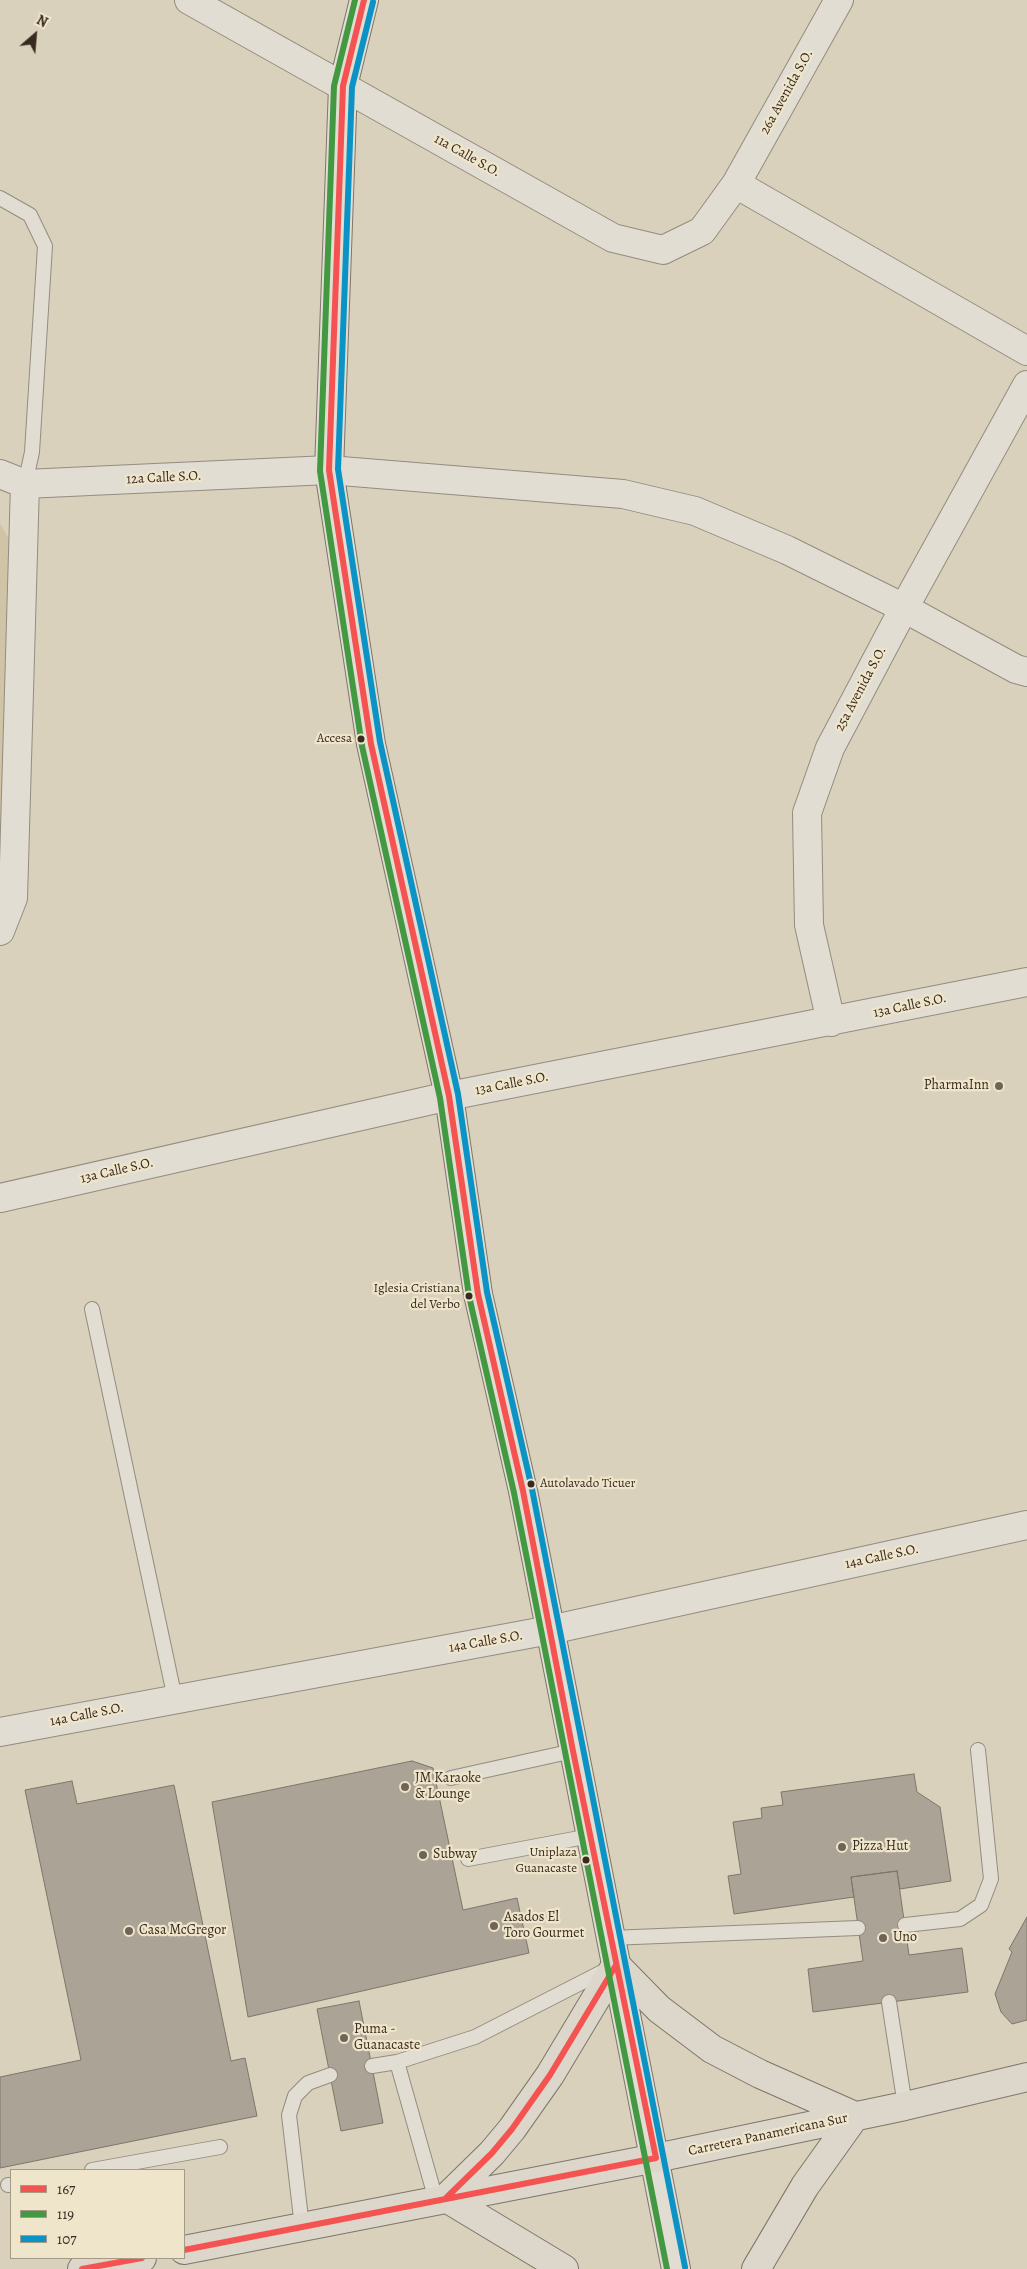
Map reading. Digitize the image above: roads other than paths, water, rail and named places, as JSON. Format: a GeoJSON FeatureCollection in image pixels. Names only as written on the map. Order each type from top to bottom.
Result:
{"type":"FeatureCollection","features":[{"type":"Feature","properties":{"kind":"highway"},"geometry":{"type":"LineString","coordinates":[[564,2269],[441,2199],[492,2153],[521,2117],[550,2075],[616,1965],[659,2009],[712,2049],[760,2074],[855,2116],[805,2186],[756,2269]]}},
{"type":"Feature","properties":{"kind":"highway","name":"Carretera Panamericana Sur"},"geometry":{"type":"LineString","coordinates":[[185,2250],[656,2158],[905,2106],[1027,2077]]}},
{"type":"Feature","properties":{"kind":"highway"},"geometry":{"type":"LineString","coordinates":[[82,2269],[133,2259]]}},
{"type":"Feature","properties":{"kind":"street","name":"11a Calle S.O."},"geometry":{"type":"LineString","coordinates":[[188,0],[613,238],[663,250],[702,231],[736,184]]}},
{"type":"Feature","properties":{"kind":"street"},"geometry":{"type":"LineString","coordinates":[[364,0],[343,86],[329,470],[371,744],[450,1096],[478,1294],[523,1491],[610,1938],[656,2158],[676,2269]]}},
{"type":"Feature","properties":{"kind":"street","name":"26a Avenida S.O."},"geometry":{"type":"LineString","coordinates":[[736,184],[839,0]]}},
{"type":"Feature","properties":{"kind":"street"},"geometry":{"type":"LineString","coordinates":[[736,184],[1027,351]]}},
{"type":"Feature","properties":{"kind":"street","name":"25a Avenida S.O."},"geometry":{"type":"LineString","coordinates":[[831,1022],[809,925],[807,813],[830,748],[904,608],[1027,385]]}},
{"type":"Feature","properties":{"kind":"street","name":"12a Calle S.O."},"geometry":{"type":"LineString","coordinates":[[0,474],[25,484],[329,470],[623,494],[695,511],[787,550],[904,608],[1016,669],[1027,672]]}},
{"type":"Feature","properties":{"kind":"street"},"geometry":{"type":"LineString","coordinates":[[0,931],[14,898],[25,484]]}},
{"type":"Feature","properties":{"kind":"street","name":"13a Calle S.O."},"geometry":{"type":"LineString","coordinates":[[0,1198],[450,1096],[1027,982]]}},
{"type":"Feature","properties":{"kind":"street","name":"14a Calle S.O."},"geometry":{"type":"LineString","coordinates":[[0,1732],[550,1630],[1027,1525]]}},
{"type":"Feature","properties":{"kind":"lane"},"geometry":{"type":"LineString","coordinates":[[0,198],[30,215],[45,246],[32,452],[25,484]]}},
{"type":"Feature","properties":{"kind":"lane"},"geometry":{"type":"LineString","coordinates":[[92,1309],[175,1699]]}},
{"type":"Feature","properties":{"kind":"lane"},"geometry":{"type":"LineString","coordinates":[[905,1924],[960,1919],[981,1905],[991,1880],[978,1750]]}},
{"type":"Feature","properties":{"kind":"lane"},"geometry":{"type":"LineString","coordinates":[[451,1778],[573,1751]]}},
{"type":"Feature","properties":{"kind":"lane"},"geometry":{"type":"LineString","coordinates":[[468,1859],[590,1836]]}},
{"type":"Feature","properties":{"kind":"lane"},"geometry":{"type":"LineString","coordinates":[[610,1938],[858,1928]]}},
{"type":"Feature","properties":{"kind":"lane"},"geometry":{"type":"LineString","coordinates":[[372,2066],[397,2062],[475,2037],[616,1965]]}},
{"type":"Feature","properties":{"kind":"lane"},"geometry":{"type":"LineString","coordinates":[[889,2002],[905,2106]]}},
{"type":"Feature","properties":{"kind":"lane"},"geometry":{"type":"LineString","coordinates":[[397,2062],[441,2199]]}},
{"type":"Feature","properties":{"kind":"lane"},"geometry":{"type":"LineString","coordinates":[[302,2227],[289,2115],[295,2096],[308,2083],[330,2075]]}},
{"type":"Feature","properties":{"kind":"lane"},"geometry":{"type":"LineString","coordinates":[[110,2169],[220,2147]]}},
{"type":"Feature","properties":{"kind":"place","name":"Accesa"},"geometry":{"type":"Point","coordinates":[361,739]}},
{"type":"Feature","properties":{"kind":"place","name":"PharmaInn"},"geometry":{"type":"Point","coordinates":[999,1086]}},
{"type":"Feature","properties":{"kind":"place","name":"Iglesia Cristiana del Verbo"},"geometry":{"type":"Point","coordinates":[469,1296]}},
{"type":"Feature","properties":{"kind":"place","name":"Autolavado Ticuer"},"geometry":{"type":"Point","coordinates":[531,1484]}},
{"type":"Feature","properties":{"kind":"place","name":"JM Karaoke & Lounge"},"geometry":{"type":"Point","coordinates":[405,1787]}},
{"type":"Feature","properties":{"kind":"place","name":"Pizza Hut"},"geometry":{"type":"Point","coordinates":[842,1847]}},
{"type":"Feature","properties":{"kind":"place","name":"Subway"},"geometry":{"type":"Point","coordinates":[423,1855]}},
{"type":"Feature","properties":{"kind":"place","name":"Uniplaza Guanacaste"},"geometry":{"type":"Point","coordinates":[586,1860]}},
{"type":"Feature","properties":{"kind":"place","name":"Asados El Toro Gourmet"},"geometry":{"type":"Point","coordinates":[494,1926]}},
{"type":"Feature","properties":{"kind":"place","name":"Casa McGregor"},"geometry":{"type":"Point","coordinates":[129,1931]}},
{"type":"Feature","properties":{"kind":"place","name":"Uno"},"geometry":{"type":"Point","coordinates":[883,1938]}},
{"type":"Feature","properties":{"kind":"place","name":"Puma - Guanacaste"},"geometry":{"type":"Point","coordinates":[344,2038]}}]}
